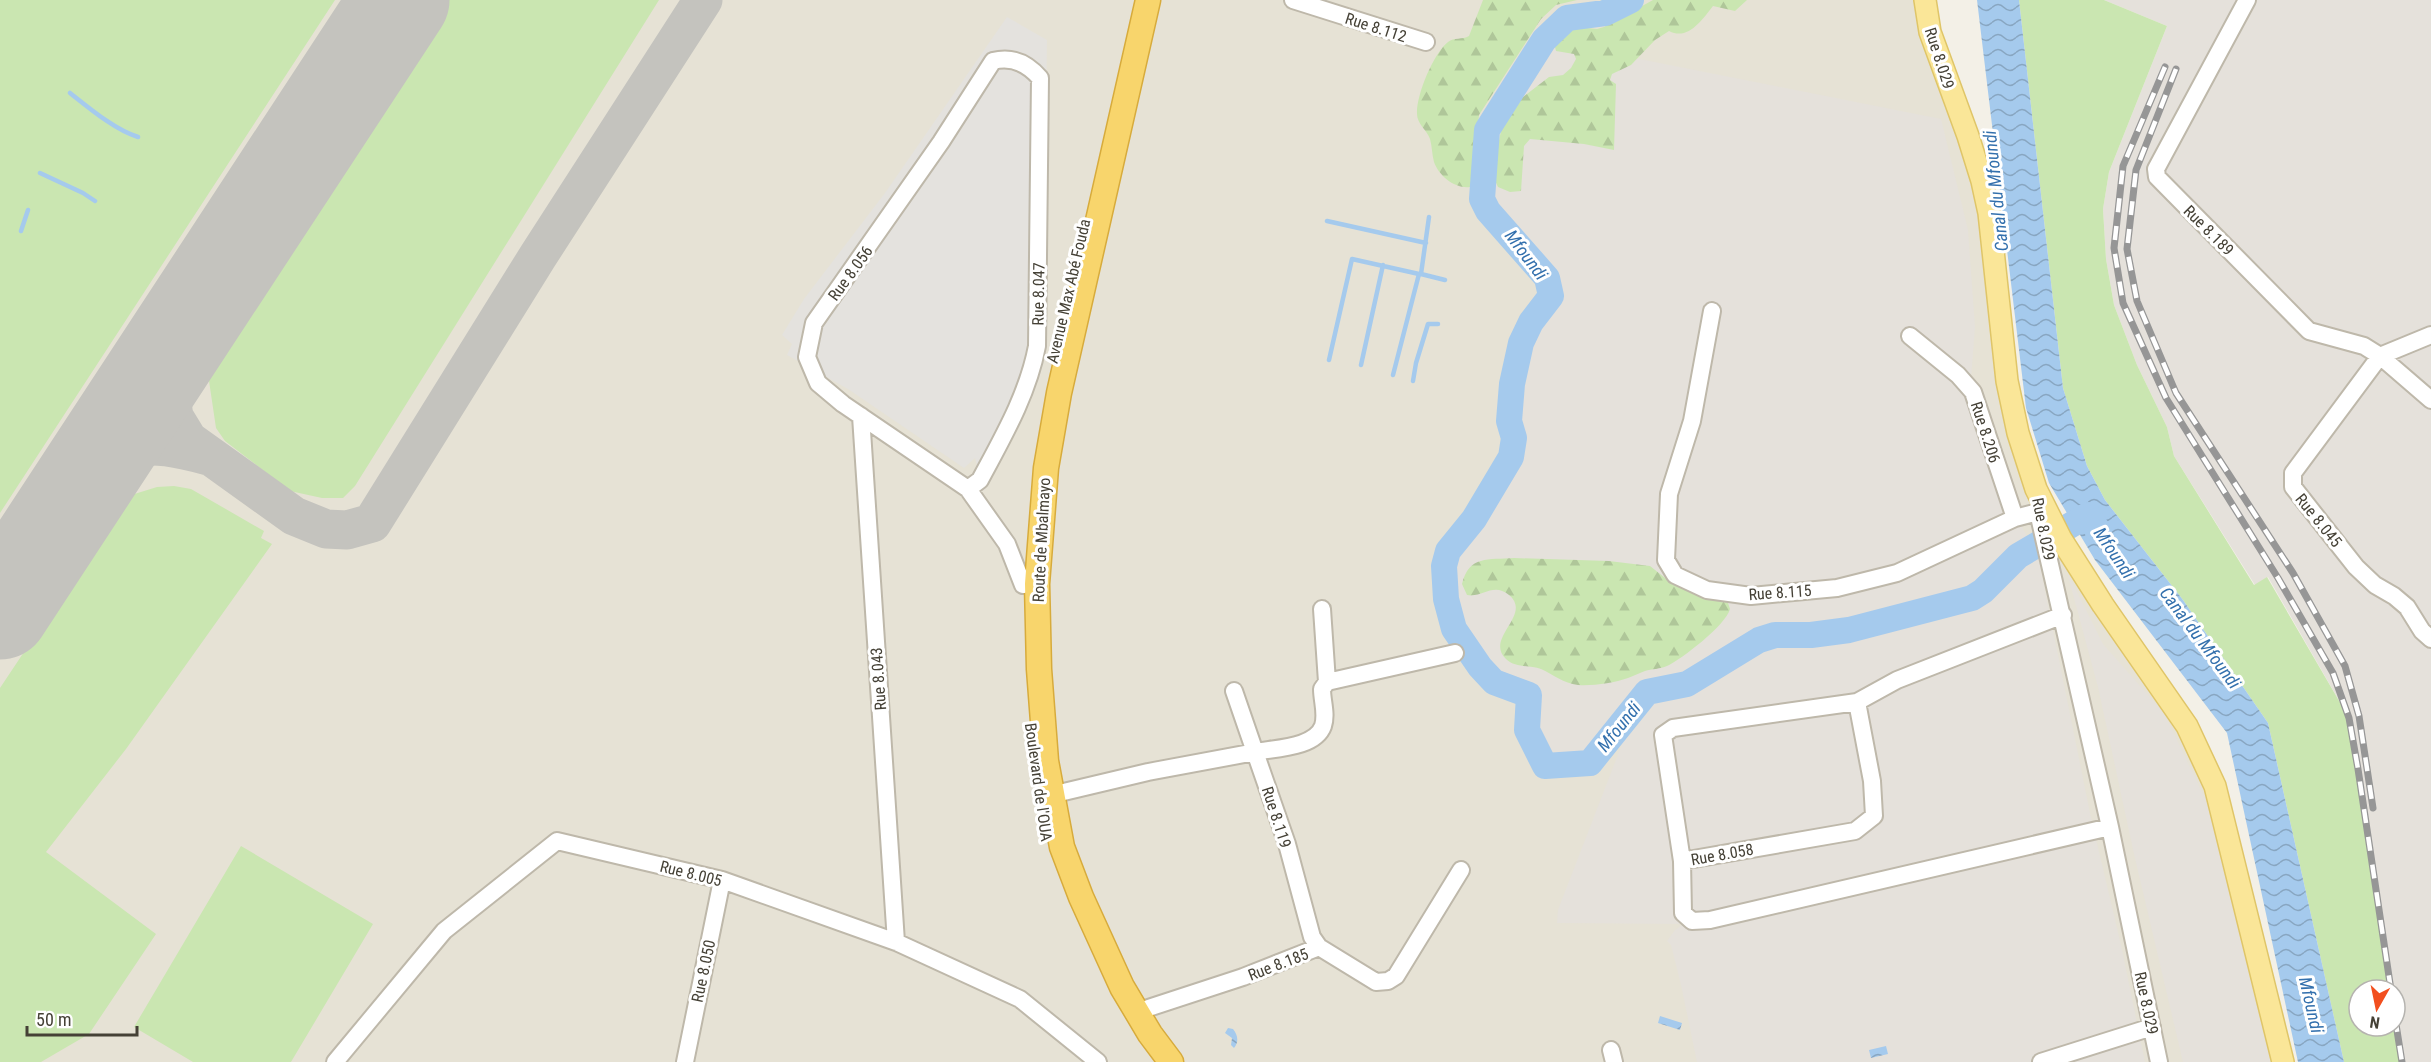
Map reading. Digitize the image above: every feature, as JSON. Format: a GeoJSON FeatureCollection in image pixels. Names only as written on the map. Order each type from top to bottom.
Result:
{"type":"FeatureCollection","features":[{"type":"Feature","properties":{"kind":"highway","name":"Avenue Max Abé Fouda"},"geometry":{"type":"LineString","coordinates":[[1023,585],[1026,524],[1046,390],[1133,0]]}},
{"type":"Feature","properties":{"kind":"highway","name":"Route de Mbalmayo"},"geometry":{"type":"LineString","coordinates":[[1148,0],[1059,393],[1046,468],[1040,530],[1037,605],[1041,714],[1051,795],[1062,847],[1103,950],[1136,1011],[1171,1062]]}},
{"type":"Feature","properties":{"kind":"highway","name":"Boulevard de l'OUA"},"geometry":{"type":"LineString","coordinates":[[1023,585],[1034,764],[1049,850],[1067,905],[1088,955],[1133,1035],[1152,1062]]}},
{"type":"Feature","properties":{"kind":"main road","name":"Rue 8.029"},"geometry":{"type":"LineString","coordinates":[[1925,0],[1930,32],[1982,181],[1989,213],[2007,381],[2018,433],[2040,507]]}},
{"type":"Feature","properties":{"kind":"main road"},"geometry":{"type":"LineString","coordinates":[[2040,507],[2103,605],[2187,726],[2215,786],[2283,1062]]}},
{"type":"Feature","properties":{"kind":"street","name":"Rue 8.112"},"geometry":{"type":"LineString","coordinates":[[1293,0],[1426,42]]}},
{"type":"Feature","properties":{"kind":"street","name":"Rue 8.189"},"geometry":{"type":"LineString","coordinates":[[2247,0],[2155,174],[2309,331],[2364,346],[2380,356]]}},
{"type":"Feature","properties":{"kind":"street","name":"Rue 8.056"},"geometry":{"type":"LineString","coordinates":[[968,489],[861,416],[818,383],[807,357],[814,323],[941,142],[993,61],[1006,58],[1031,68],[1040,78]]}},
{"type":"Feature","properties":{"kind":"street","name":"Rue 8.047"},"geometry":{"type":"LineString","coordinates":[[968,489],[980,480],[1021,400],[1033,367],[1037,346],[1040,78]]}},
{"type":"Feature","properties":{"kind":"street","name":"Rue 8.115"},"geometry":{"type":"LineString","coordinates":[[1712,311],[1692,421],[1670,494],[1666,560],[1675,575],[1707,590],[1751,596],[1837,588],[1897,573],[2040,507]]}},
{"type":"Feature","properties":{"kind":"street"},"geometry":{"type":"LineString","coordinates":[[2431,335],[2380,356],[2431,400]]}},
{"type":"Feature","properties":{"kind":"street","name":"Rue 8.206"},"geometry":{"type":"LineString","coordinates":[[1910,336],[1958,375],[1973,392],[2015,518]]}},
{"type":"Feature","properties":{"kind":"street","name":"Rue 8.045"},"geometry":{"type":"LineString","coordinates":[[2380,356],[2293,473],[2293,487],[2356,567],[2375,585],[2407,607],[2422,631],[2431,639]]}},
{"type":"Feature","properties":{"kind":"street","name":"Rue 8.043"},"geometry":{"type":"LineString","coordinates":[[861,416],[896,942]]}},
{"type":"Feature","properties":{"kind":"street"},"geometry":{"type":"LineString","coordinates":[[968,489],[1007,544],[1023,585]]}},
{"type":"Feature","properties":{"kind":"street","name":"Rue 8.029"},"geometry":{"type":"LineString","coordinates":[[2040,507],[2159,1062]]}},
{"type":"Feature","properties":{"kind":"street"},"geometry":{"type":"LineString","coordinates":[[1322,609],[1327,682]]}},
{"type":"Feature","properties":{"kind":"street"},"geometry":{"type":"LineString","coordinates":[[1682,861],[1663,735],[1673,728],[1857,702],[1897,680],[2063,615]]}},
{"type":"Feature","properties":{"kind":"street"},"geometry":{"type":"LineString","coordinates":[[1051,795],[1188,763],[1312,740],[1322,728],[1324,713],[1322,688],[1327,682],[1455,653]]}},
{"type":"Feature","properties":{"kind":"street","name":"Rue 8.119"},"geometry":{"type":"LineString","coordinates":[[1234,691],[1287,843],[1312,937],[1319,947]]}},
{"type":"Feature","properties":{"kind":"street","name":"Rue 8.058"},"geometry":{"type":"LineString","coordinates":[[1857,702],[1872,782],[1874,816],[1855,831],[1682,861],[1683,913],[1692,921],[1710,920],[2110,827]]}},
{"type":"Feature","properties":{"kind":"street","name":"Rue 8.005"},"geometry":{"type":"LineString","coordinates":[[335,1062],[444,931],[557,841],[722,880],[896,942],[1020,999],[1098,1062]]}},
{"type":"Feature","properties":{"kind":"street","name":"Rue 8.185"},"geometry":{"type":"LineString","coordinates":[[1136,1011],[1243,977],[1319,947],[1376,982],[1388,981],[1396,975],[1461,870]]}},
{"type":"Feature","properties":{"kind":"street","name":"Rue 8.050"},"geometry":{"type":"LineString","coordinates":[[685,1062],[722,880]]}},
{"type":"Feature","properties":{"kind":"street"},"geometry":{"type":"LineString","coordinates":[[2041,1062],[2152,1027]]}},
{"type":"Feature","properties":{"kind":"shaded area"},"geometry":{"type":"Polygon","coordinates":[[[0,0],[1925,0],[1968,136],[2007,381],[2036,489],[2187,726],[2283,1062],[0,1062],[0,0]]]}},
{"type":"Feature","properties":{"kind":"shaded area"},"geometry":{"type":"Polygon","coordinates":[[[2104,0],[2431,0],[2431,1062],[2402,1062],[2398,1038],[2407,1038],[2407,978],[2389,978],[2349,718],[2268,577],[2255,585],[2174,456],[2167,427],[2137,365],[2114,305],[2106,259],[2103,209],[2109,172],[2167,26],[2104,0]]]}},
{"type":"Feature","properties":{"kind":"shaded area"},"geometry":{"type":"Polygon","coordinates":[[[1007,17],[1047,40],[1042,367],[984,491],[975,458],[964,468],[848,389],[787,355],[792,344],[782,335],[804,299],[885,193],[1007,17]]]}},
{"type":"Feature","properties":{"kind":"shaded area"},"geometry":{"type":"Polygon","coordinates":[[[1544,40],[1941,119],[1968,230],[1975,327],[1970,391],[1998,484],[2038,556],[2091,818],[2121,945],[2145,1062],[1697,1062],[1681,985],[1671,945],[1667,941],[1683,924],[1557,923],[1558,910],[1636,708],[1590,763],[1545,766],[1527,730],[1529,695],[1494,682],[1480,667],[1454,629],[1446,599],[1444,566],[1448,551],[1474,519],[1511,457],[1514,438],[1509,421],[1512,384],[1521,343],[1531,322],[1551,296],[1547,278],[1488,211],[1482,199],[1487,130],[1544,40]]]}},
{"type":"Feature","properties":{"kind":"shaded area"},"geometry":{"type":"Polygon","coordinates":[[[2067,572],[2103,644],[2164,713],[2210,809],[2271,1062],[2183,1062],[2134,854],[2098,687],[2067,572]]]}},
{"type":"Feature","properties":{"kind":"green space"},"geometry":{"type":"Polygon","coordinates":[[[0,0],[335,0],[0,513],[0,0]]]}},
{"type":"Feature","properties":{"kind":"green space"},"geometry":{"type":"Polygon","coordinates":[[[449,0],[659,0],[355,486],[343,498],[322,498],[290,491],[225,441],[216,428],[208,374],[449,0]]]}},
{"type":"Feature","properties":{"kind":"green space"},"geometry":{"type":"Polygon","coordinates":[[[1483,0],[1577,0],[1556,5],[1541,19],[1479,115],[1473,181],[1470,187],[1464,187],[1453,184],[1436,167],[1430,139],[1417,118],[1417,106],[1426,76],[1437,56],[1450,40],[1469,36],[1483,0]]]}},
{"type":"Feature","properties":{"kind":"green space"},"geometry":{"type":"Polygon","coordinates":[[[1653,0],[1747,0],[1735,11],[1713,6],[1694,28],[1682,33],[1669,31],[1655,40],[1631,65],[1612,74],[1610,80],[1616,84],[1614,150],[1584,144],[1530,139],[1524,146],[1521,191],[1510,192],[1498,187],[1492,174],[1502,126],[1523,97],[1549,77],[1563,75],[1571,68],[1576,59],[1574,54],[1556,51],[1554,43],[1568,26],[1597,29],[1604,27],[1653,0]]]}},
{"type":"Feature","properties":{"kind":"green space"},"geometry":{"type":"Polygon","coordinates":[[[2019,0],[2104,0],[2167,26],[2109,172],[2103,209],[2106,259],[2114,305],[2137,365],[2167,427],[2174,456],[2254,585],[2267,577],[2349,718],[2389,978],[2347,978],[2347,1038],[2398,1038],[2402,1062],[2344,1062],[2268,723],[2183,600],[2105,500],[2087,466],[2063,388],[2019,0]]]}},
{"type":"Feature","properties":{"kind":"green space"},"geometry":{"type":"Polygon","coordinates":[[[174,486],[191,489],[264,531],[261,538],[272,544],[126,749],[46,852],[156,934],[89,1034],[41,1062],[0,1062],[0,688],[128,496],[157,487],[174,486]]]}},
{"type":"Feature","properties":{"kind":"green space"},"geometry":{"type":"Polygon","coordinates":[[[1488,559],[1609,561],[1650,566],[1674,585],[1694,593],[1721,599],[1728,603],[1730,609],[1721,624],[1683,656],[1667,666],[1610,683],[1573,684],[1541,669],[1518,665],[1506,659],[1501,651],[1501,643],[1516,610],[1515,603],[1509,595],[1503,591],[1493,590],[1467,595],[1462,584],[1469,568],[1488,559]]]}},
{"type":"Feature","properties":{"kind":"green space"},"geometry":{"type":"Polygon","coordinates":[[[241,846],[373,924],[291,1062],[193,1062],[134,1027],[241,846]]]}},
{"type":"Feature","properties":{"kind":"water","name":"Canal du Mfoundi"},"geometry":{"type":"Polygon","coordinates":[[[1977,0],[2019,0],[2063,388],[2087,466],[2105,500],[2183,600],[2268,723],[2344,1062],[2298,1062],[2227,733],[2095,560],[2049,483],[2026,408],[1977,0]]]}},
{"type":"Feature","properties":{"kind":"water"},"geometry":{"type":"Polygon","coordinates":[[[1660,1016],[1682,1023],[1680,1030],[1658,1023],[1660,1016]]]}},
{"type":"Feature","properties":{"kind":"water"},"geometry":{"type":"Polygon","coordinates":[[[1228,1028],[1233,1029],[1237,1036],[1234,1048],[1231,1045],[1232,1038],[1225,1033],[1228,1028]]]}},
{"type":"Feature","properties":{"kind":"water"},"geometry":{"type":"Polygon","coordinates":[[[1886,1046],[1888,1054],[1871,1058],[1869,1050],[1886,1046]]]}},
{"type":"Feature","properties":{"kind":"waterway","name":"Mfoundi"},"geometry":{"type":"LineString","coordinates":[[1631,0],[1605,13],[1567,18],[1544,40],[1487,130],[1482,199],[1488,211],[1547,278],[1551,296],[1531,322],[1521,343],[1512,384],[1509,421],[1514,438],[1511,457],[1474,519],[1448,551],[1444,566],[1446,599],[1454,629],[1480,667],[1494,682],[1529,695],[1527,730],[1545,766],[1590,763],[1647,692],[1687,684],[1759,640],[1775,635],[1811,635],[1849,630],[1972,598],[1983,591],[2018,556],[2088,515],[2097,529]]}},
{"type":"Feature","properties":{"kind":"waterway"},"geometry":{"type":"LineString","coordinates":[[70,93],[111,124],[138,137]]}},
{"type":"Feature","properties":{"kind":"waterway"},"geometry":{"type":"LineString","coordinates":[[40,173],[95,201]]}},
{"type":"Feature","properties":{"kind":"waterway"},"geometry":{"type":"LineString","coordinates":[[21,231],[28,210]]}},
{"type":"Feature","properties":{"kind":"waterway"},"geometry":{"type":"LineString","coordinates":[[1429,217],[1421,274],[1445,280]]}},
{"type":"Feature","properties":{"kind":"waterway"},"geometry":{"type":"LineString","coordinates":[[1327,221],[1426,243]]}},
{"type":"Feature","properties":{"kind":"waterway"},"geometry":{"type":"LineString","coordinates":[[1329,360],[1352,259],[1419,274],[1393,375]]}},
{"type":"Feature","properties":{"kind":"waterway"},"geometry":{"type":"LineString","coordinates":[[1361,365],[1383,265]]}},
{"type":"Feature","properties":{"kind":"waterway"},"geometry":{"type":"LineString","coordinates":[[1413,381],[1428,324],[1438,324]]}},
{"type":"Feature","properties":{"kind":"taxiway"},"geometry":{"type":"LineString","coordinates":[[169,351],[168,377],[174,417],[188,440],[294,516],[326,529],[347,530],[372,523],[538,256],[703,0]]}},
{"type":"Feature","properties":{"kind":"taxiway"},"geometry":{"type":"LineString","coordinates":[[95,465],[121,451],[145,446],[177,449],[208,456]]}},
{"type":"Feature","properties":{"kind":"runway"},"geometry":{"type":"LineString","coordinates":[[0,610],[400,0]]}},
{"type":"Feature","properties":{"kind":"railway"},"geometry":{"type":"LineString","coordinates":[[2165,67],[2123,166],[2114,248],[2123,303],[2166,398],[2278,578],[2333,673],[2349,718],[2389,978]]}},
{"type":"Feature","properties":{"kind":"railway"},"geometry":{"type":"LineString","coordinates":[[2176,69],[2136,170],[2127,249],[2137,301],[2176,393],[2293,573],[2345,666],[2359,716],[2373,808]]}},
{"type":"Feature","properties":{"kind":"railway"},"geometry":{"type":"LineString","coordinates":[[2398,1038],[2402,1062]]}}]}
